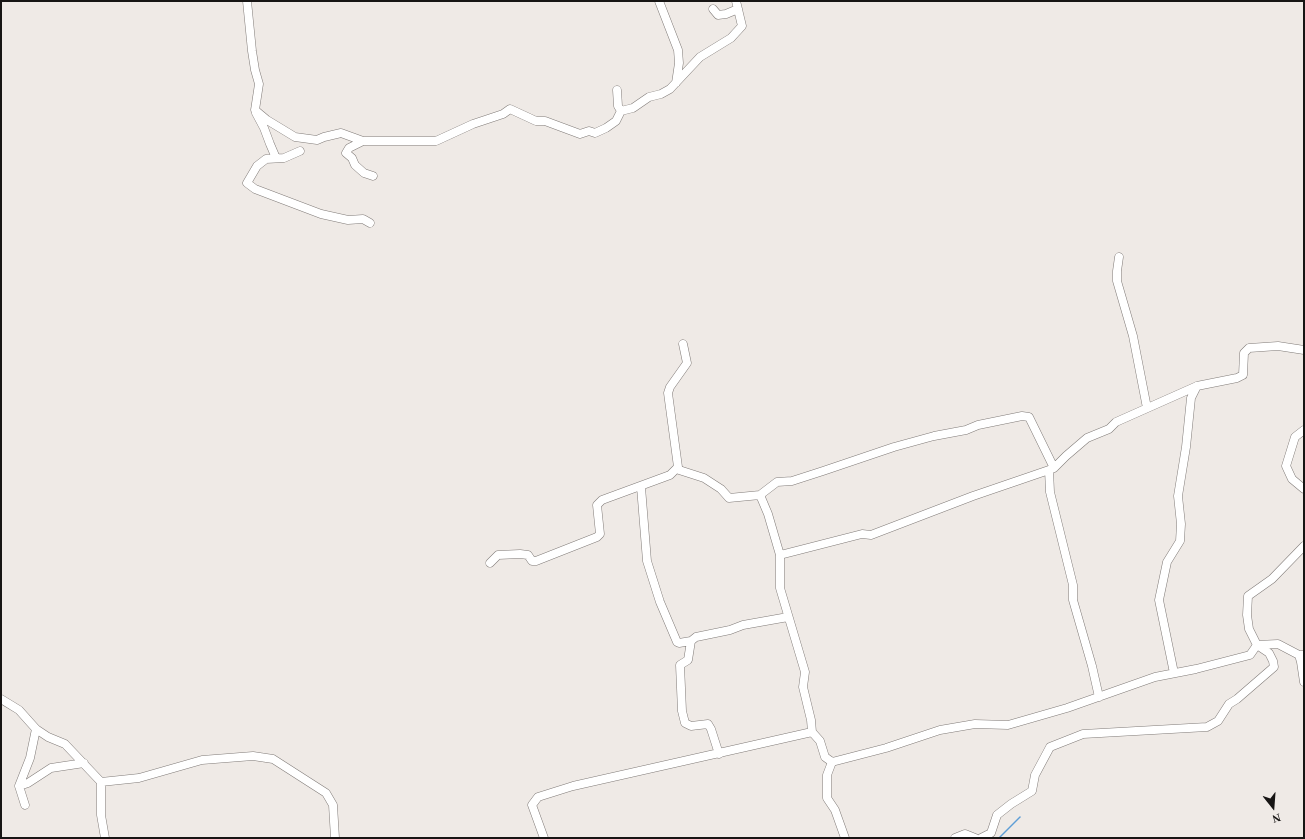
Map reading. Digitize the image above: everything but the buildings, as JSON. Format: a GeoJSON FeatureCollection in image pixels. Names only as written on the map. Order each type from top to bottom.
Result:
{"type":"FeatureCollection","features":[{"type":"Feature","properties":{"kind":"street"},"geometry":{"type":"LineString","coordinates":[[247,1],[252,51],[259,84],[255,110],[276,158]]}},
{"type":"Feature","properties":{"kind":"street"},"geometry":{"type":"LineString","coordinates":[[659,1],[678,50],[679,63],[676,82]]}},
{"type":"Feature","properties":{"kind":"street"},"geometry":{"type":"LineString","coordinates":[[620,111],[633,108],[649,97],[662,94],[670,89],[700,57],[730,38],[742,26],[737,5],[726,14],[718,15],[713,8]]}},
{"type":"Feature","properties":{"kind":"street"},"geometry":{"type":"LineString","coordinates":[[255,110],[267,120],[295,137],[317,140],[341,133],[363,141],[436,141],[473,124],[503,114],[510,109],[536,121],[545,121],[580,134],[589,131],[595,133],[616,121],[620,111],[618,106],[617,90]]}},
{"type":"Feature","properties":{"kind":"street"},"geometry":{"type":"LineString","coordinates":[[363,141],[349,148],[346,153],[352,158],[355,165],[364,173],[374,176]]}},
{"type":"Feature","properties":{"kind":"street"},"geometry":{"type":"LineString","coordinates":[[300,151],[284,158],[266,159],[260,164],[246,183],[255,189],[321,214],[348,220],[362,219],[370,222]]}},
{"type":"Feature","properties":{"kind":"street"},"geometry":{"type":"LineString","coordinates":[[1119,257],[1117,281],[1133,336],[1147,408]]}},
{"type":"Feature","properties":{"kind":"street"},"geometry":{"type":"LineString","coordinates":[[490,562],[498,555],[520,554],[528,555],[532,561],[536,561],[597,538],[600,534],[598,505],[602,500],[641,487],[670,475],[678,467],[668,393],[687,363],[682,344]]}},
{"type":"Feature","properties":{"kind":"street"},"geometry":{"type":"LineString","coordinates":[[780,555],[862,534],[872,535],[973,496],[1052,469],[1087,438],[1110,429],[1116,422],[1197,386],[1237,378],[1243,375],[1244,353],[1250,348],[1278,346],[1304,350]]}},
{"type":"Feature","properties":{"kind":"street"},"geometry":{"type":"LineString","coordinates":[[1174,673],[1159,600],[1167,562],[1180,541],[1181,524],[1178,496],[1186,446],[1191,398],[1197,386]]}},
{"type":"Feature","properties":{"kind":"street"},"geometry":{"type":"LineString","coordinates":[[676,469],[704,478],[721,489],[729,498],[760,495],[777,482],[792,481],[823,472],[894,447],[934,436],[966,430],[978,425],[1022,416],[1029,417],[1052,469],[1050,492],[1073,585],[1073,600],[1092,666],[1099,697]]}},
{"type":"Feature","properties":{"kind":"street"},"geometry":{"type":"LineString","coordinates":[[1304,430],[1295,437],[1286,466],[1292,479],[1304,489]]}},
{"type":"Feature","properties":{"kind":"street"},"geometry":{"type":"LineString","coordinates":[[641,487],[647,561],[660,602],[677,642],[691,641],[696,637],[730,630],[743,625],[788,617]]}},
{"type":"Feature","properties":{"kind":"street"},"geometry":{"type":"LineString","coordinates":[[760,495],[768,514],[780,555],[780,588],[805,672],[804,687],[812,732],[820,741],[825,757],[832,762]]}},
{"type":"Feature","properties":{"kind":"street"},"geometry":{"type":"LineString","coordinates":[[981,838],[991,833],[997,815],[1032,791],[1035,775],[1050,747],[1083,734],[1207,727],[1218,721],[1228,704],[1238,699],[1274,667],[1269,653],[1257,646],[1249,629],[1247,615],[1248,596],[1272,579],[1304,546]]}},
{"type":"Feature","properties":{"kind":"street"},"geometry":{"type":"LineString","coordinates":[[691,641],[688,660],[680,665],[682,711],[685,723],[691,726],[708,724],[711,729],[718,754]]}},
{"type":"Feature","properties":{"kind":"street"},"geometry":{"type":"LineString","coordinates":[[832,762],[886,748],[940,730],[975,724],[1008,725],[1067,708],[1155,677],[1250,655],[1257,646],[1278,644],[1301,655],[1304,682]]}},
{"type":"Feature","properties":{"kind":"street"},"geometry":{"type":"LineString","coordinates":[[1,699],[20,710],[36,729],[48,737],[65,744],[101,782],[101,815],[105,838]]}},
{"type":"Feature","properties":{"kind":"street"},"geometry":{"type":"LineString","coordinates":[[25,805],[19,786],[30,758],[36,729]]}},
{"type":"Feature","properties":{"kind":"street"},"geometry":{"type":"LineString","coordinates":[[544,838],[532,805],[538,798],[551,792],[812,732]]}},
{"type":"Feature","properties":{"kind":"street"},"geometry":{"type":"LineString","coordinates":[[101,782],[139,778],[202,760],[254,756],[273,759],[326,793],[333,805],[335,838]]}},
{"type":"Feature","properties":{"kind":"street"},"geometry":{"type":"LineString","coordinates":[[832,762],[827,774],[827,798],[835,810],[845,838]]}},
{"type":"Feature","properties":{"kind":"street"},"geometry":{"type":"LineString","coordinates":[[19,786],[28,783],[51,768],[84,763]]}},
{"type":"Feature","properties":{"kind":"street"},"geometry":{"type":"LineString","coordinates":[[955,838],[965,834],[975,838]]}},
{"type":"Feature","properties":{"kind":"waterway"},"geometry":{"type":"LineString","coordinates":[[999,838],[1020,817]]}}]}
